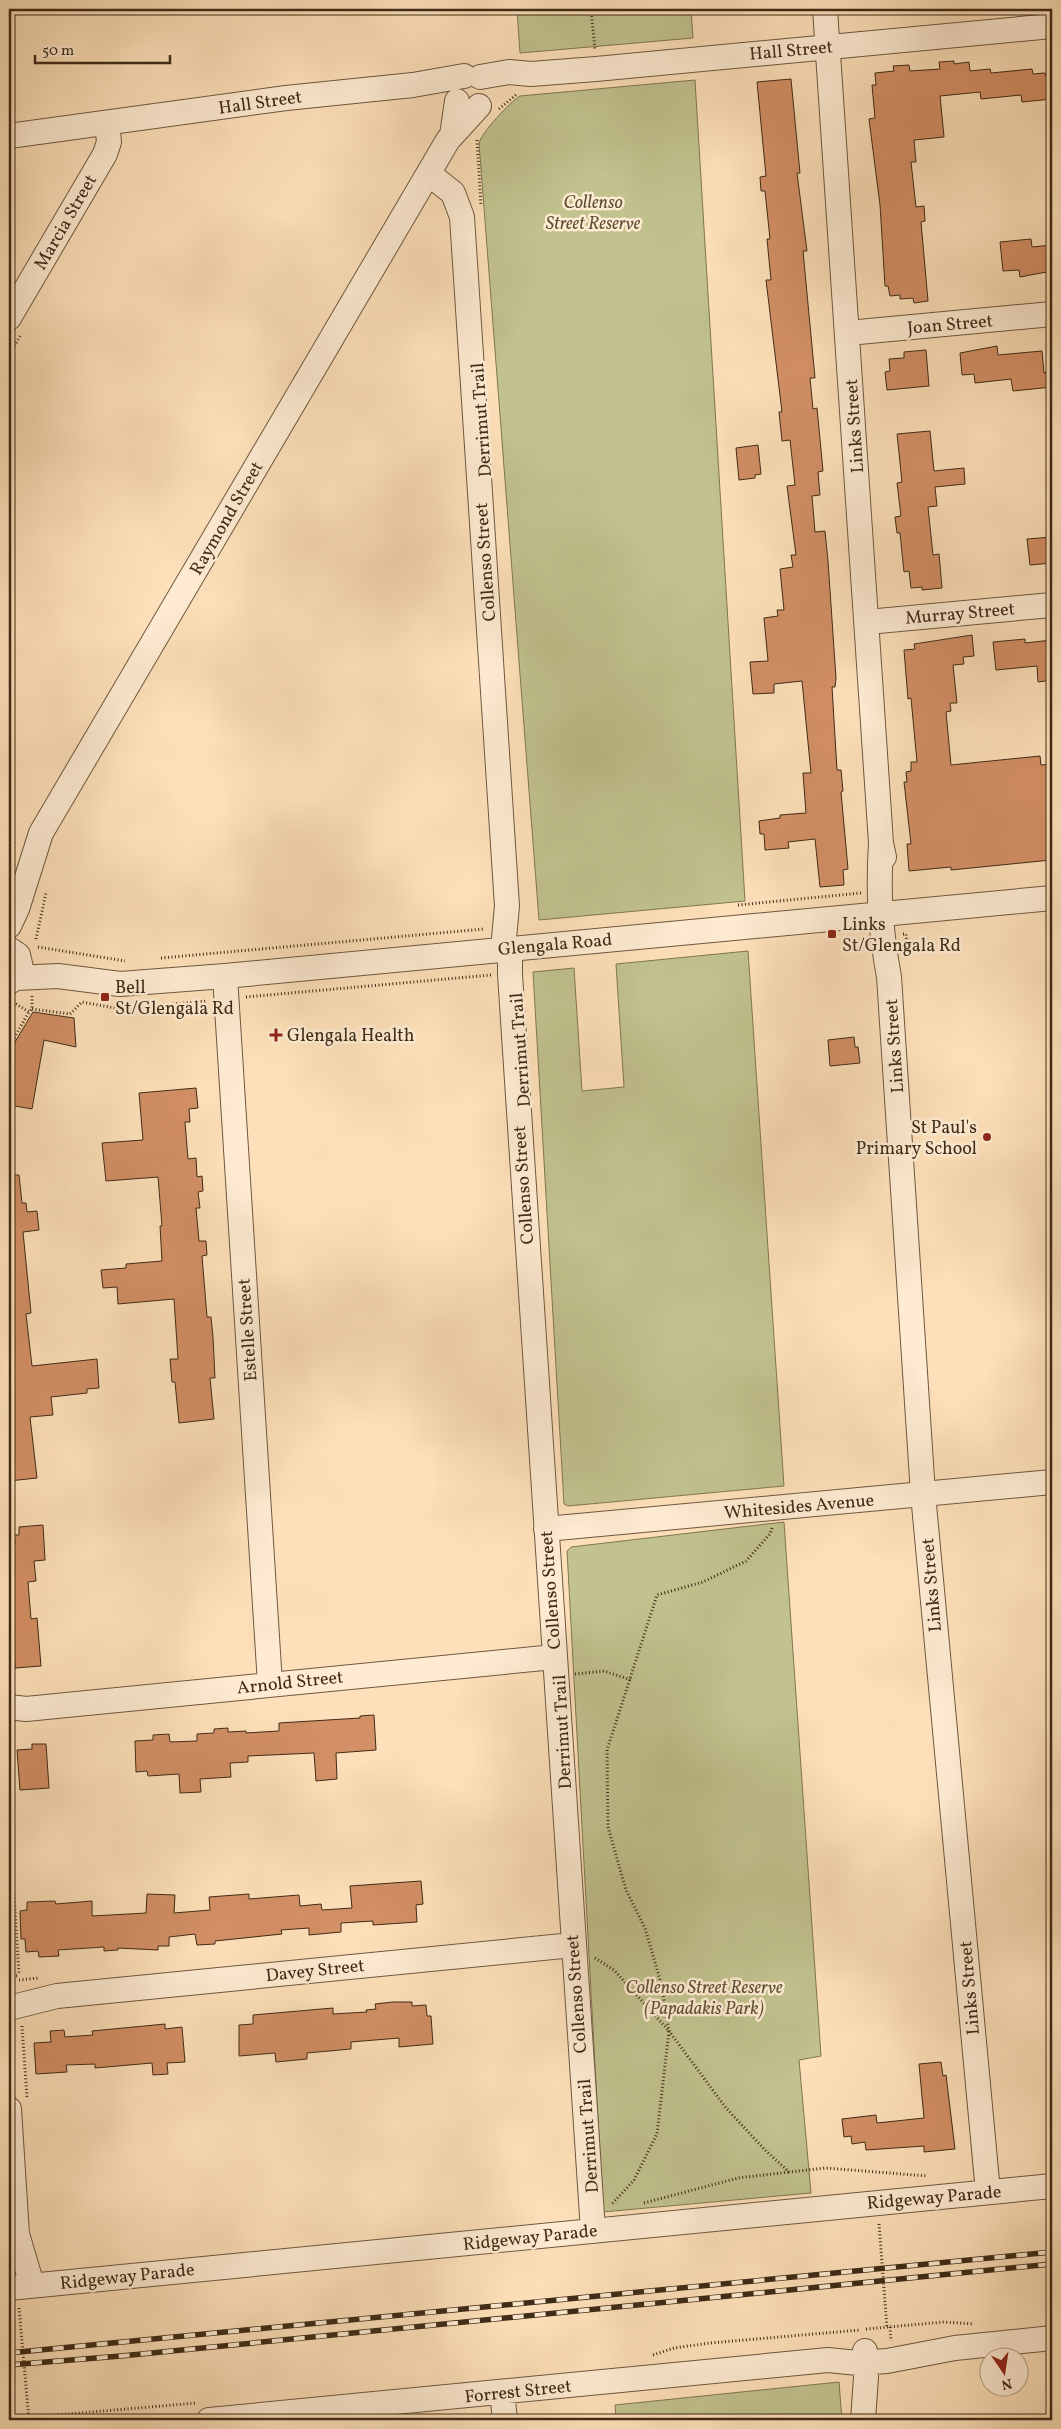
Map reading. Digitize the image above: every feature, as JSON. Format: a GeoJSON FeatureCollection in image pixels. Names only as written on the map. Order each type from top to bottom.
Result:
{"type":"FeatureCollection","features":[{"type":"Feature","properties":{"kind":"street","name":"Links Street"},"geometry":{"type":"LineString","coordinates":[[825,9],[881,842],[878,891],[886,913],[923,1494],[988,2192]]}},
{"type":"Feature","properties":{"kind":"street","name":"Hall Street"},"geometry":{"type":"LineString","coordinates":[[9,136],[286,98],[413,85],[474,94],[511,80],[526,83],[596,68],[1052,26]]}},
{"type":"Feature","properties":{"kind":"street","name":"Raymond Street"},"geometry":{"type":"LineString","coordinates":[[18,962],[13,917],[42,833],[452,135],[474,94]]}},
{"type":"Feature","properties":{"kind":"street","name":"Marcia Street"},"geometry":{"type":"LineString","coordinates":[[9,318],[105,154],[109,142],[107,123]]}},
{"type":"Feature","properties":{"kind":"street","name":"Collenso Street"},"geometry":{"type":"LineString","coordinates":[[431,170],[452,175],[464,187],[466,202],[472,216],[510,975],[592,2231]]}},
{"type":"Feature","properties":{"kind":"street","name":"Joan Street"},"geometry":{"type":"LineString","coordinates":[[848,333],[1052,314]]}},
{"type":"Feature","properties":{"kind":"street","name":"Murray Street"},"geometry":{"type":"LineString","coordinates":[[867,622],[1052,605]]}},
{"type":"Feature","properties":{"kind":"street","name":"Glengala Road"},"geometry":{"type":"LineString","coordinates":[[18,962],[58,976],[120,984],[225,976],[508,936],[886,913],[1052,898]]}},
{"type":"Feature","properties":{"kind":"street","name":"Estelle Street"},"geometry":{"type":"LineString","coordinates":[[225,976],[270,1684]]}},
{"type":"Feature","properties":{"kind":"street","name":"Whitesides Avenue"},"geometry":{"type":"LineString","coordinates":[[546,1529],[1052,1482]]}},
{"type":"Feature","properties":{"kind":"street","name":"Arnold Street"},"geometry":{"type":"LineString","coordinates":[[14,1710],[554,1657]]}},
{"type":"Feature","properties":{"kind":"street","name":"Davey Street"},"geometry":{"type":"LineString","coordinates":[[9,2008],[57,1996],[573,1945]]}},
{"type":"Feature","properties":{"kind":"street","name":"Davey Street"},"geometry":{"type":"LineString","coordinates":[[14,1984],[57,1996]]}},
{"type":"Feature","properties":{"kind":"street"},"geometry":{"type":"LineString","coordinates":[[9,2109],[17,2234],[18,2291]]}},
{"type":"Feature","properties":{"kind":"street","name":"Ridgeway Parade"},"geometry":{"type":"LineString","coordinates":[[18,2291],[592,2231],[1052,2186]]}},
{"type":"Feature","properties":{"kind":"street","name":"Forrest Street"},"geometry":{"type":"LineString","coordinates":[[209,2420],[343,2414],[502,2392],[852,2358],[899,2346],[955,2348],[1052,2338]]}},
{"type":"Feature","properties":{"kind":"street"},"geometry":{"type":"LineString","coordinates":[[852,2358],[863,2415]]}},
{"type":"Feature","properties":{"kind":"street"},"geometry":{"type":"LineString","coordinates":[[502,2392],[505,2420]]}},
{"type":"Feature","properties":{"kind":"path"},"geometry":{"type":"LineString","coordinates":[[591,9],[596,68]]}},
{"type":"Feature","properties":{"kind":"path"},"geometry":{"type":"LineString","coordinates":[[474,94],[506,101],[526,83]]}},
{"type":"Feature","properties":{"kind":"path"},"geometry":{"type":"LineString","coordinates":[[472,216],[478,134]]}},
{"type":"Feature","properties":{"kind":"path"},"geometry":{"type":"LineString","coordinates":[[154,959],[508,936]]}},
{"type":"Feature","properties":{"kind":"path"},"geometry":{"type":"LineString","coordinates":[[18,962],[134,961]]}},
{"type":"Feature","properties":{"kind":"path"},"geometry":{"type":"LineString","coordinates":[[9,1047],[29,1012]]}},
{"type":"Feature","properties":{"kind":"path"},"geometry":{"type":"LineString","coordinates":[[607,2210],[634,2180],[657,2134],[669,2032],[660,1983],[645,1928],[626,1890],[608,1827],[608,1750],[657,1595],[703,1582],[746,1561],[770,1534],[778,1508]]}},
{"type":"Feature","properties":{"kind":"path","name":"Derrimut Trail"},"geometry":{"type":"LineString","coordinates":[[572,1681],[572,1674],[604,1672],[631,1680]]}},
{"type":"Feature","properties":{"kind":"path"},"geometry":{"type":"LineString","coordinates":[[9,1818],[14,1984]]}},
{"type":"Feature","properties":{"kind":"path"},"geometry":{"type":"LineString","coordinates":[[573,1945],[614,1970],[669,2032],[726,2108],[765,2150],[789,2172]]}},
{"type":"Feature","properties":{"kind":"path"},"geometry":{"type":"LineString","coordinates":[[642,2204],[738,2178],[826,2168],[935,2176]]}},
{"type":"Feature","properties":{"kind":"path","name":"Derrimut Trail"},"geometry":{"type":"LineString","coordinates":[[606,2200],[607,2210]]}},
{"type":"Feature","properties":{"kind":"path"},"geometry":{"type":"LineString","coordinates":[[877,2203],[886,2328]]}},
{"type":"Feature","properties":{"kind":"path"},"geometry":{"type":"LineString","coordinates":[[607,2210],[616,2208]]}},
{"type":"Feature","properties":{"kind":"path"},"geometry":{"type":"LineString","coordinates":[[18,2291],[29,2420]]}},
{"type":"Feature","properties":{"kind":"green space"},"geometry":{"type":"Polygon","coordinates":[[[517,9],[691,9],[693,38],[520,53],[517,9]]]}},
{"type":"Feature","properties":{"kind":"green space","name":"Collenso Street Reserve"},"geometry":{"type":"Polygon","coordinates":[[[695,80],[745,901],[539,920],[479,143],[485,132],[497,118],[520,96],[695,80]]]}},
{"type":"Feature","properties":{"kind":"green space"},"geometry":{"type":"Polygon","coordinates":[[[748,951],[784,1486],[568,1506],[564,1504],[533,972],[574,968],[582,1091],[624,1087],[616,964],[748,951]]]}},
{"type":"Feature","properties":{"kind":"green space","name":"Collenso Street Reserve (Papadakis Park)"},"geometry":{"type":"Polygon","coordinates":[[[784,1522],[821,2056],[799,2060],[811,2193],[603,2212],[567,1551],[571,1547],[784,1522]]]}},
{"type":"Feature","properties":{"kind":"green space"},"geometry":{"type":"Polygon","coordinates":[[[839,2382],[842,2420],[616,2420],[615,2405],[839,2382]]]}},
{"type":"Feature","properties":{"kind":"building"},"geometry":{"type":"Polygon","coordinates":[[[954,61],[954,64],[969,62],[970,71],[990,69],[991,73],[1032,69],[1033,74],[1045,73],[1046,76],[1052,75],[1052,99],[1022,102],[1021,95],[981,99],[980,92],[940,96],[944,137],[914,140],[916,162],[911,162],[916,207],[924,206],[925,221],[921,222],[928,301],[914,303],[913,298],[900,299],[900,295],[890,296],[888,286],[885,286],[880,205],[869,119],[875,118],[872,85],[876,85],[875,73],[894,71],[893,66],[909,65],[910,71],[940,69],[939,62],[954,61]]]}},
{"type":"Feature","properties":{"kind":"building"},"geometry":{"type":"Polygon","coordinates":[[[791,79],[800,173],[797,173],[807,251],[803,251],[815,378],[810,378],[813,409],[817,408],[823,471],[818,472],[820,495],[812,496],[815,532],[825,531],[828,561],[836,678],[835,687],[832,687],[837,770],[841,770],[843,791],[841,792],[848,869],[843,870],[844,885],[820,887],[815,839],[788,842],[789,848],[765,850],[764,834],[760,834],[759,821],[780,818],[780,815],[806,813],[803,773],[811,773],[802,681],[774,684],[774,693],[753,694],[750,662],[768,661],[764,618],[778,616],[777,610],[784,610],[780,569],[793,567],[791,555],[796,555],[787,486],[795,485],[790,440],[782,441],[779,412],[782,412],[766,280],[771,280],[767,239],[770,239],[765,191],[761,191],[760,177],[766,176],[757,82],[791,79]]]}},
{"type":"Feature","properties":{"kind":"building"},"geometry":{"type":"Polygon","coordinates":[[[1031,239],[1032,247],[1052,245],[1052,271],[1020,277],[1019,270],[1003,271],[1000,242],[1031,239]]]}},
{"type":"Feature","properties":{"kind":"building"},"geometry":{"type":"Polygon","coordinates":[[[997,346],[998,355],[1042,351],[1044,373],[1052,371],[1052,387],[1013,391],[1011,379],[975,383],[974,374],[962,375],[960,353],[997,346]]]}},
{"type":"Feature","properties":{"kind":"building"},"geometry":{"type":"Polygon","coordinates":[[[926,350],[929,386],[887,390],[885,372],[890,371],[889,359],[904,358],[904,352],[926,350]]]}},
{"type":"Feature","properties":{"kind":"building"},"geometry":{"type":"Polygon","coordinates":[[[930,431],[934,471],[964,468],[965,484],[935,487],[937,506],[928,507],[933,555],[939,554],[942,588],[922,590],[922,587],[911,588],[909,571],[904,572],[900,533],[897,533],[895,517],[901,516],[897,483],[902,482],[897,434],[930,431]]]}},
{"type":"Feature","properties":{"kind":"building"},"geometry":{"type":"Polygon","coordinates":[[[758,445],[761,474],[755,475],[755,478],[739,480],[736,448],[758,445]]]}},
{"type":"Feature","properties":{"kind":"building"},"geometry":{"type":"Polygon","coordinates":[[[1052,537],[1052,563],[1030,565],[1027,539],[1052,537]]]}},
{"type":"Feature","properties":{"kind":"building"},"geometry":{"type":"Polygon","coordinates":[[[972,635],[974,656],[963,657],[964,664],[953,665],[957,703],[950,703],[951,711],[946,712],[951,765],[1040,756],[1041,765],[1052,764],[1052,828],[1047,828],[1051,860],[951,870],[951,867],[909,871],[907,844],[911,844],[904,782],[907,782],[906,772],[911,771],[911,762],[917,762],[911,698],[908,699],[904,650],[915,649],[914,644],[972,635]]]}},
{"type":"Feature","properties":{"kind":"building"},"geometry":{"type":"Polygon","coordinates":[[[1025,639],[1025,643],[1052,640],[1052,680],[1038,682],[1037,666],[996,670],[993,642],[1025,639]]]}},
{"type":"Feature","properties":{"kind":"building"},"geometry":{"type":"Polygon","coordinates":[[[33,1012],[74,1018],[76,1047],[44,1040],[32,1109],[9,1105],[9,1052],[33,1012]]]}},
{"type":"Feature","properties":{"kind":"building"},"geometry":{"type":"Polygon","coordinates":[[[854,1037],[855,1047],[858,1047],[860,1063],[830,1066],[828,1040],[854,1037]]]}},
{"type":"Feature","properties":{"kind":"building"},"geometry":{"type":"Polygon","coordinates":[[[196,1088],[198,1108],[189,1109],[190,1122],[185,1122],[188,1159],[196,1158],[197,1177],[202,1176],[203,1191],[198,1192],[200,1208],[196,1208],[199,1241],[206,1241],[207,1255],[202,1256],[207,1317],[211,1317],[213,1337],[215,1378],[210,1378],[214,1419],[179,1423],[175,1382],[172,1382],[170,1359],[178,1359],[174,1299],[118,1304],[117,1287],[103,1288],[101,1270],[126,1268],[126,1264],[162,1261],[160,1226],[162,1226],[158,1177],[106,1181],[102,1143],[143,1140],[139,1093],[196,1088]]]}},
{"type":"Feature","properties":{"kind":"building"},"geometry":{"type":"Polygon","coordinates":[[[9,1175],[19,1175],[22,1203],[26,1203],[27,1212],[37,1211],[39,1230],[23,1232],[31,1313],[26,1314],[32,1366],[97,1359],[99,1388],[87,1389],[87,1393],[51,1397],[53,1415],[30,1417],[37,1478],[9,1481],[9,1175]]]}},
{"type":"Feature","properties":{"kind":"building"},"geometry":{"type":"Polygon","coordinates":[[[43,1525],[45,1560],[34,1561],[36,1581],[28,1582],[31,1619],[37,1618],[41,1666],[15,1668],[14,1645],[9,1645],[9,1620],[13,1620],[12,1592],[9,1592],[9,1545],[15,1544],[14,1535],[19,1535],[19,1527],[43,1525]]]}},
{"type":"Feature","properties":{"kind":"building"},"geometry":{"type":"Polygon","coordinates":[[[374,1715],[376,1750],[336,1753],[337,1779],[316,1781],[314,1753],[248,1756],[248,1762],[230,1763],[231,1777],[200,1779],[201,1792],[180,1793],[179,1774],[148,1776],[147,1771],[136,1772],[135,1741],[153,1740],[153,1735],[169,1734],[170,1742],[197,1741],[197,1734],[214,1733],[214,1729],[228,1728],[228,1732],[246,1731],[246,1733],[279,1731],[279,1723],[360,1718],[360,1716],[374,1715]]]}},
{"type":"Feature","properties":{"kind":"building"},"geometry":{"type":"Polygon","coordinates":[[[32,1744],[46,1744],[49,1788],[20,1790],[17,1750],[32,1749],[32,1744]]]}},
{"type":"Feature","properties":{"kind":"building"},"geometry":{"type":"Polygon","coordinates":[[[421,1881],[423,1904],[416,1905],[417,1922],[373,1925],[373,1921],[341,1923],[341,1932],[309,1935],[309,1928],[281,1930],[282,1934],[215,1941],[215,1944],[197,1945],[195,1934],[169,1937],[169,1946],[158,1946],[158,1950],[118,1948],[118,1950],[104,1951],[104,1947],[58,1950],[59,1956],[39,1957],[38,1951],[26,1952],[25,1939],[21,1939],[20,1911],[27,1910],[27,1902],[55,1901],[56,1904],[92,1901],[92,1916],[146,1913],[147,1894],[175,1895],[174,1913],[210,1910],[209,1897],[249,1894],[249,1899],[299,1895],[300,1906],[321,1904],[322,1910],[352,1908],[350,1886],[421,1881]]]}},
{"type":"Feature","properties":{"kind":"building"},"geometry":{"type":"Polygon","coordinates":[[[412,2002],[412,2006],[426,2005],[427,2016],[431,2016],[433,2044],[399,2047],[399,2038],[351,2042],[351,2049],[307,2053],[307,2059],[276,2062],[275,2053],[239,2056],[239,2025],[253,2024],[253,2015],[333,2008],[333,2014],[367,2012],[366,2010],[376,2009],[375,2004],[412,2002]]]}},
{"type":"Feature","properties":{"kind":"building"},"geometry":{"type":"Polygon","coordinates":[[[165,2024],[165,2029],[182,2027],[185,2062],[167,2063],[168,2074],[153,2075],[152,2063],[95,2068],[95,2064],[66,2065],[67,2072],[36,2074],[34,2043],[51,2042],[50,2031],[64,2030],[65,2037],[93,2035],[92,2031],[165,2024]]]}},
{"type":"Feature","properties":{"kind":"building"},"geometry":{"type":"Polygon","coordinates":[[[941,2062],[943,2076],[946,2075],[955,2149],[924,2152],[924,2146],[866,2150],[865,2142],[852,2144],[851,2136],[844,2137],[842,2119],[876,2115],[877,2123],[924,2118],[919,2064],[941,2062]]]}},
{"type":"Feature","properties":{"kind":"railway"},"geometry":{"type":"LineString","coordinates":[[9,2353],[1052,2252]]}},
{"type":"Feature","properties":{"kind":"railway"},"geometry":{"type":"LineString","coordinates":[[9,2365],[121,2356],[1052,2264]]}},
{"type":"Feature","properties":{"kind":"place","name":"Links St/Glengala Rd"},"geometry":{"type":"Point","coordinates":[832,934]}},
{"type":"Feature","properties":{"kind":"place","name":"Bell St/Glengala Rd"},"geometry":{"type":"Point","coordinates":[105,997]}},
{"type":"Feature","properties":{"kind":"place","name":"Glengala Health"},"geometry":{"type":"Point","coordinates":[276,1035]}},
{"type":"Feature","properties":{"kind":"place","name":"St Paul's Primary School"},"geometry":{"type":"Point","coordinates":[987,1137]}}]}
